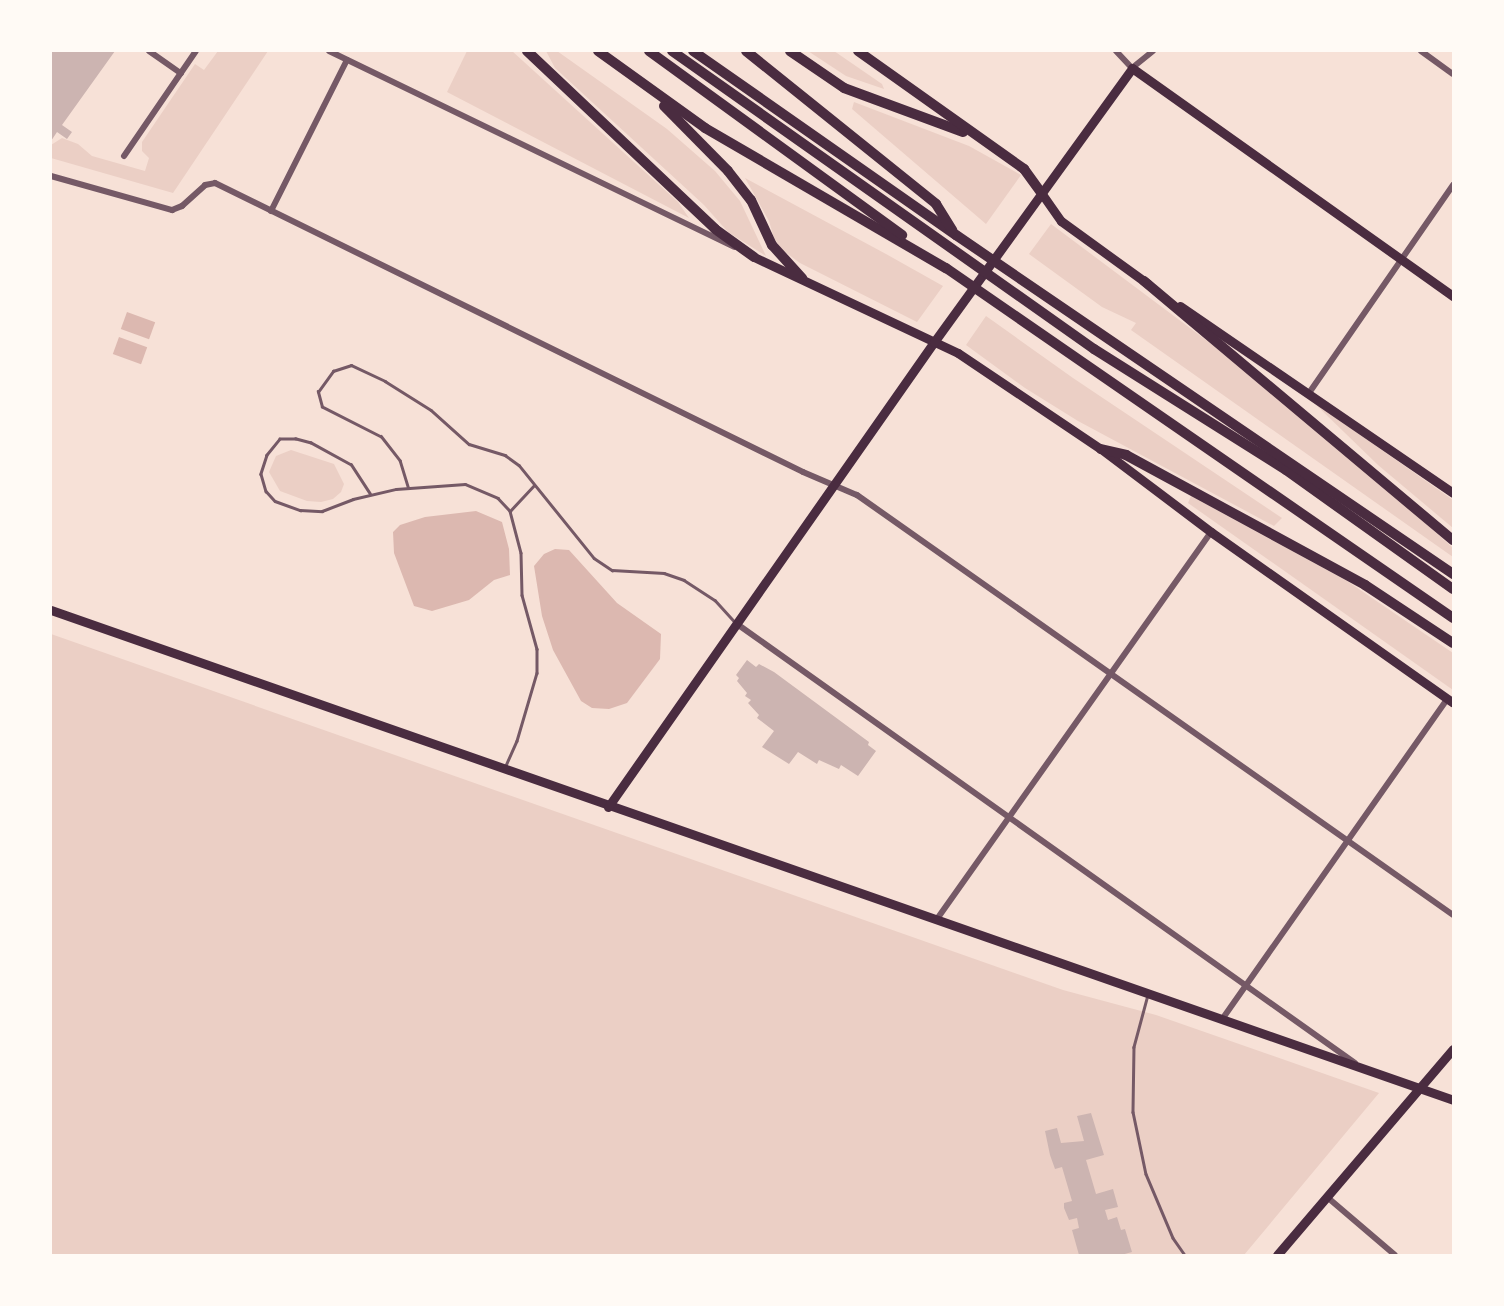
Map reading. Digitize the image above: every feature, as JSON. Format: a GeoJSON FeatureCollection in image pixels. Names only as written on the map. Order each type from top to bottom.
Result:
{"type":"FeatureCollection","features":[{"type":"Feature","properties":{"kind":"highway"},"geometry":{"type":"LineString","coordinates":[[527,51],[715,229],[754,257]]}},
{"type":"Feature","properties":{"kind":"highway"},"geometry":{"type":"LineString","coordinates":[[598,51],[705,128],[947,268]]}},
{"type":"Feature","properties":{"kind":"highway"},"geometry":{"type":"LineString","coordinates":[[649,51],[947,268],[1453,618]]}},
{"type":"Feature","properties":{"kind":"highway"},"geometry":{"type":"LineString","coordinates":[[672,51],[1094,349],[1286,470],[1453,589]]}},
{"type":"Feature","properties":{"kind":"highway"},"geometry":{"type":"LineString","coordinates":[[693,51],[956,235],[1453,574]]}},
{"type":"Feature","properties":{"kind":"highway"},"geometry":{"type":"LineString","coordinates":[[746,51],[936,204],[956,235]]}},
{"type":"Feature","properties":{"kind":"highway"},"geometry":{"type":"LineString","coordinates":[[790,51],[829,79],[853,92],[979,138]]}},
{"type":"Feature","properties":{"kind":"highway"},"geometry":{"type":"LineString","coordinates":[[858,51],[1024,169],[1042,194]]}},
{"type":"Feature","properties":{"kind":"highway"},"geometry":{"type":"LineString","coordinates":[[631,75],[729,171],[751,201],[778,253],[802,278]]}},
{"type":"Feature","properties":{"kind":"highway"},"geometry":{"type":"LineString","coordinates":[[1144,281],[1453,540]]}},
{"type":"Feature","properties":{"kind":"highway"},"geometry":{"type":"LineString","coordinates":[[1101,449],[1126,455],[1328,565],[1453,643]]}},
{"type":"Feature","properties":{"kind":"main road"},"geometry":{"type":"LineString","coordinates":[[608,807],[934,342],[1132,68],[1453,296]]}},
{"type":"Feature","properties":{"kind":"main road"},"geometry":{"type":"LineString","coordinates":[[1042,194],[1062,221],[1144,281],[1453,492]]}},
{"type":"Feature","properties":{"kind":"main road"},"geometry":{"type":"LineString","coordinates":[[754,257],[957,353],[1101,449],[1211,532],[1450,701]]}},
{"type":"Feature","properties":{"kind":"main road"},"geometry":{"type":"LineString","coordinates":[[51,610],[608,807],[1223,1018],[1453,1100]]}},
{"type":"Feature","properties":{"kind":"main road"},"geometry":{"type":"LineString","coordinates":[[1278,1255],[1453,1049]]}},
{"type":"Feature","properties":{"kind":"street"},"geometry":{"type":"LineString","coordinates":[[149,51],[181,73]]}},
{"type":"Feature","properties":{"kind":"street"},"geometry":{"type":"LineString","coordinates":[[124,156],[196,51]]}},
{"type":"Feature","properties":{"kind":"street"},"geometry":{"type":"LineString","coordinates":[[329,51],[754,257]]}},
{"type":"Feature","properties":{"kind":"street"},"geometry":{"type":"LineString","coordinates":[[1116,51],[1132,68],[1153,51]]}},
{"type":"Feature","properties":{"kind":"street"},"geometry":{"type":"LineString","coordinates":[[1421,51],[1453,74]]}},
{"type":"Feature","properties":{"kind":"street"},"geometry":{"type":"LineString","coordinates":[[271,211],[347,60]]}},
{"type":"Feature","properties":{"kind":"street"},"geometry":{"type":"LineString","coordinates":[[51,176],[172,210],[182,206],[205,185],[215,183],[857,495],[1453,915]]}},
{"type":"Feature","properties":{"kind":"street"},"geometry":{"type":"LineString","coordinates":[[1309,393],[1453,185]]}},
{"type":"Feature","properties":{"kind":"street"},"geometry":{"type":"LineString","coordinates":[[937,919],[1211,532]]}},
{"type":"Feature","properties":{"kind":"street"},"geometry":{"type":"LineString","coordinates":[[737,624],[1359,1066]]}},
{"type":"Feature","properties":{"kind":"street"},"geometry":{"type":"LineString","coordinates":[[1223,1018],[1346,840],[1450,701]]}},
{"type":"Feature","properties":{"kind":"street"},"geometry":{"type":"LineString","coordinates":[[1327,1197],[1395,1255]]}},
{"type":"Feature","properties":{"kind":"lane"},"geometry":{"type":"LineString","coordinates":[[408,488],[400,461],[381,436],[322,407],[318,392],[333,371],[351,365],[408,394],[469,444],[505,455],[519,465],[533,486],[594,558],[612,570],[664,573],[684,580],[715,600],[737,624]]}},
{"type":"Feature","properties":{"kind":"lane"},"geometry":{"type":"LineString","coordinates":[[370,494],[351,465],[311,443],[280,439],[267,455],[261,474],[266,491],[275,501],[300,510],[322,511],[370,494],[408,488],[465,484],[498,498],[510,511],[521,553],[522,595],[537,649],[537,673],[517,741],[504,770]]}},
{"type":"Feature","properties":{"kind":"lane"},"geometry":{"type":"LineString","coordinates":[[510,511],[533,486]]}},
{"type":"Feature","properties":{"kind":"lane"},"geometry":{"type":"LineString","coordinates":[[1149,993],[1134,1047],[1132,1112],[1146,1174],[1173,1238],[1185,1255]]}},
{"type":"Feature","properties":{"kind":"shaded area"},"geometry":{"type":"Polygon","coordinates":[[[218,51],[268,51],[173,193],[51,158],[51,145],[62,138],[78,144],[92,156],[145,171],[149,158],[142,151],[142,142],[195,64],[204,70],[218,51]]]}},
{"type":"Feature","properties":{"kind":"shaded area"},"geometry":{"type":"Polygon","coordinates":[[[467,51],[512,51],[678,202],[689,218],[447,92],[467,51]]]}},
{"type":"Feature","properties":{"kind":"shaded area"},"geometry":{"type":"Polygon","coordinates":[[[546,51],[557,51],[667,129],[715,171],[740,201],[766,256],[728,232],[704,205],[555,68],[546,51]]]}},
{"type":"Feature","properties":{"kind":"shaded area"},"geometry":{"type":"Polygon","coordinates":[[[808,51],[834,51],[882,84],[884,89],[846,76],[808,51]]]}},
{"type":"Feature","properties":{"kind":"shaded area"},"geometry":{"type":"Polygon","coordinates":[[[854,102],[969,146],[1021,175],[986,224],[852,109],[854,102]]]}},
{"type":"Feature","properties":{"kind":"shaded area"},"geometry":{"type":"Polygon","coordinates":[[[745,178],[943,286],[917,322],[800,263],[781,249],[745,178]]]}},
{"type":"Feature","properties":{"kind":"shaded area"},"geometry":{"type":"Polygon","coordinates":[[[1051,224],[1210,343],[1375,478],[1453,548],[1453,557],[1131,330],[1136,323],[1102,307],[1029,254],[1051,224]]]}},
{"type":"Feature","properties":{"kind":"shaded area"},"geometry":{"type":"Polygon","coordinates":[[[127,312],[155,322],[149,339],[121,329],[127,312]]]}},
{"type":"Feature","properties":{"kind":"shaded area"},"geometry":{"type":"Polygon","coordinates":[[[986,316],[1073,378],[1282,518],[1274,526],[1078,421],[1025,388],[966,345],[986,316]]]}},
{"type":"Feature","properties":{"kind":"shaded area"},"geometry":{"type":"Polygon","coordinates":[[[119,337],[147,347],[141,364],[113,354],[119,337]]]}},
{"type":"Feature","properties":{"kind":"shaded area"},"geometry":{"type":"Polygon","coordinates":[[[1312,401],[1453,500],[1453,528],[1378,465],[1312,401]]]}},
{"type":"Feature","properties":{"kind":"shaded area"},"geometry":{"type":"Polygon","coordinates":[[[291,450],[334,464],[344,484],[341,492],[333,499],[321,502],[307,501],[280,491],[269,472],[276,456],[291,450]]]}},
{"type":"Feature","properties":{"kind":"shaded area"},"geometry":{"type":"Polygon","coordinates":[[[1191,496],[1347,581],[1453,653],[1453,690],[1188,503],[1191,496]]]}},
{"type":"Feature","properties":{"kind":"shaded area"},"geometry":{"type":"Polygon","coordinates":[[[476,511],[502,522],[509,549],[510,575],[494,580],[469,600],[432,611],[414,606],[394,553],[393,532],[400,525],[425,517],[476,511]]]}},
{"type":"Feature","properties":{"kind":"shaded area"},"geometry":{"type":"Polygon","coordinates":[[[555,549],[569,550],[617,603],[661,634],[660,659],[627,703],[609,709],[592,708],[581,701],[553,650],[542,616],[534,566],[544,554],[555,549]]]}},
{"type":"Feature","properties":{"kind":"shaded area"},"geometry":{"type":"Polygon","coordinates":[[[51,634],[1063,990],[1156,1015],[1379,1093],[1244,1255],[51,1255],[51,634]]]}},
{"type":"Feature","properties":{"kind":"building"},"geometry":{"type":"Polygon","coordinates":[[[51,51],[115,51],[62,125],[72,132],[67,139],[57,132],[51,141],[51,51]]]}},
{"type":"Feature","properties":{"kind":"building"},"geometry":{"type":"Polygon","coordinates":[[[747,660],[756,667],[759,664],[774,672],[869,742],[868,745],[876,751],[858,776],[841,765],[839,769],[819,760],[817,764],[798,752],[789,764],[762,747],[774,731],[757,718],[759,715],[748,703],[751,700],[745,696],[747,693],[737,681],[739,678],[736,675],[747,660]]]}},
{"type":"Feature","properties":{"kind":"building"},"geometry":{"type":"Polygon","coordinates":[[[1091,1113],[1104,1155],[1086,1160],[1096,1194],[1113,1189],[1118,1207],[1105,1210],[1108,1220],[1117,1217],[1121,1230],[1125,1229],[1132,1252],[1121,1255],[1079,1255],[1072,1230],[1079,1228],[1077,1218],[1069,1220],[1064,1203],[1072,1201],[1062,1167],[1055,1169],[1050,1155],[1045,1131],[1057,1128],[1061,1143],[1084,1141],[1077,1116],[1091,1113]]]}}]}
